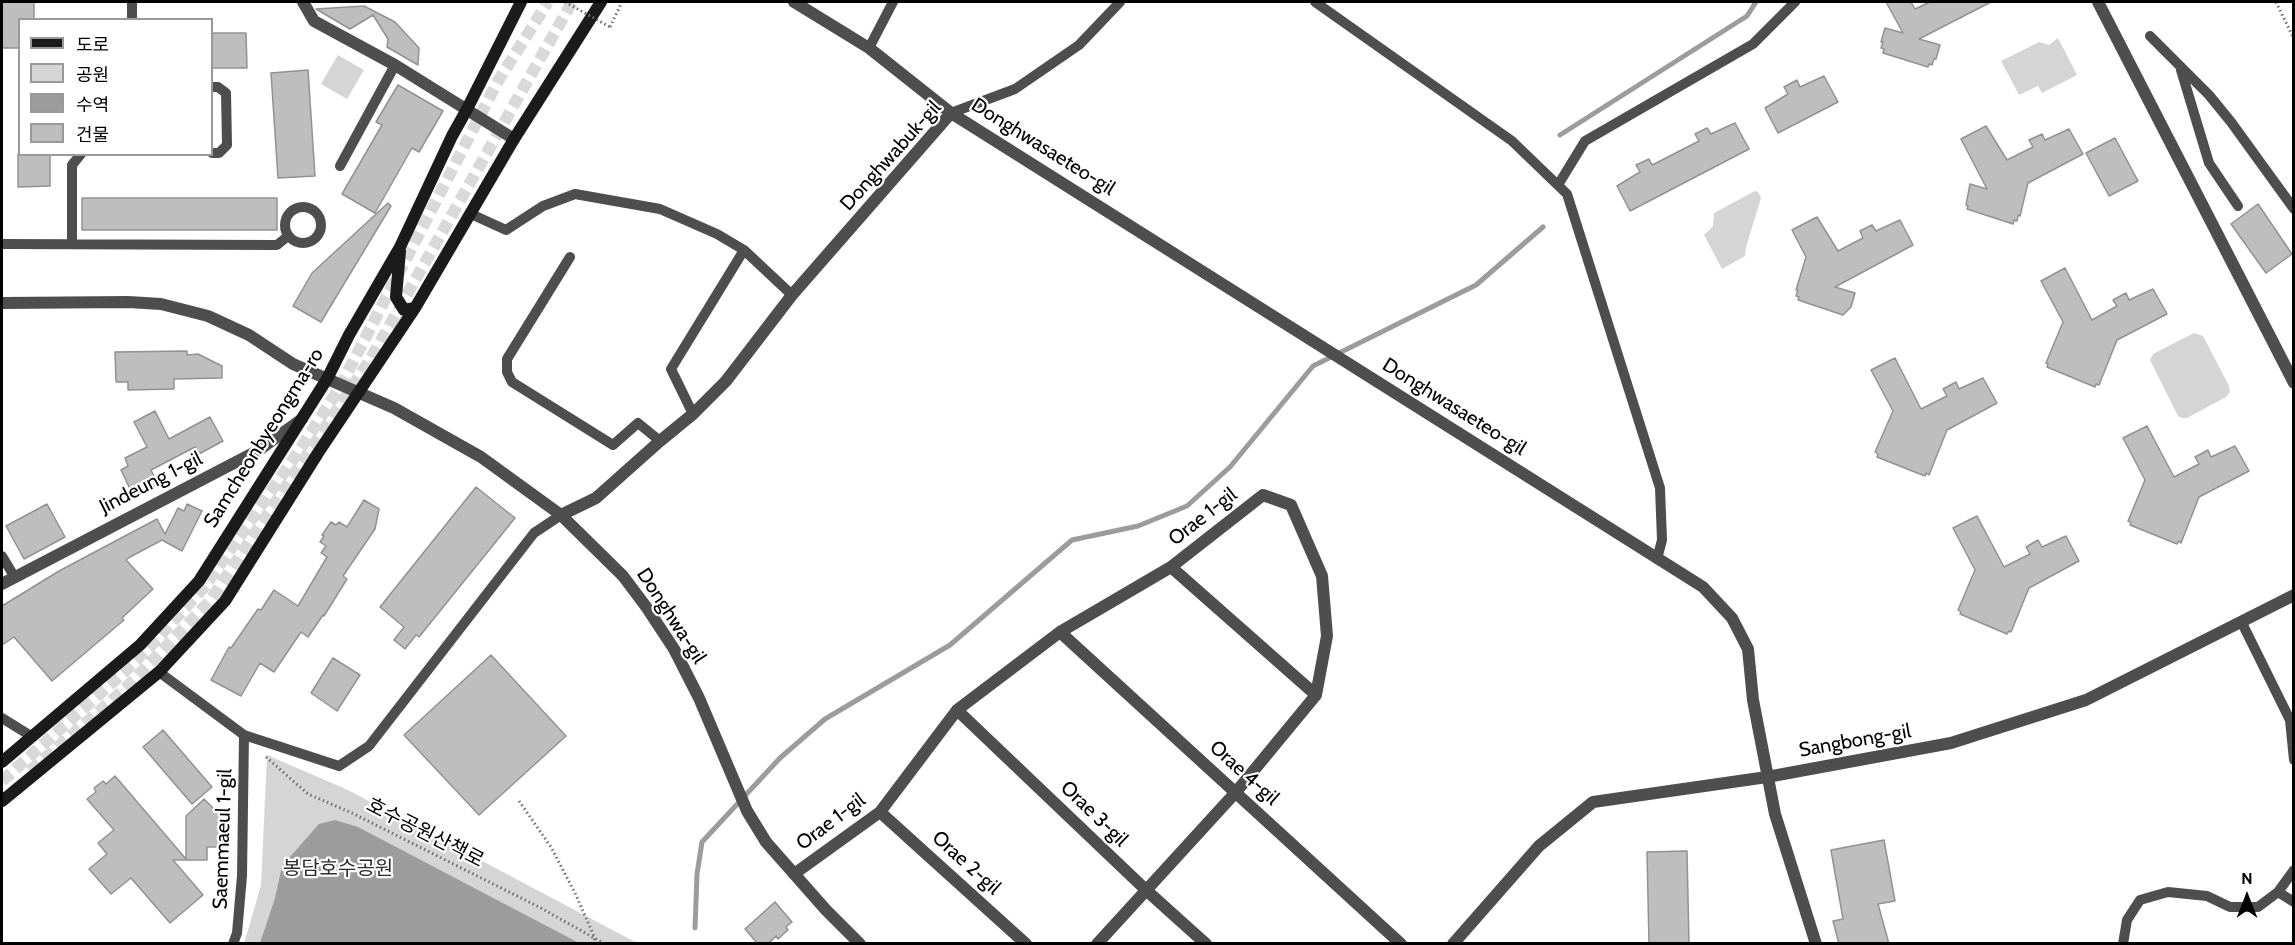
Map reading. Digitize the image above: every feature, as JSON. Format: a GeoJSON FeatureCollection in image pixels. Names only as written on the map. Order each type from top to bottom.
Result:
{"type":"FeatureCollection","features":[{"type":"Feature","properties":{"kind":"main road","name":"Samcheonbyeongma-ro"},"geometry":{"type":"LineString","coordinates":[[2,762],[140,645],[199,581],[327,379],[349,335],[400,247],[452,136],[520,2]]}},
{"type":"Feature","properties":{"kind":"main road"},"geometry":{"type":"LineString","coordinates":[[2,801],[159,672],[225,601],[318,453],[415,308],[514,139],[601,2]]}},
{"type":"Feature","properties":{"kind":"main road"},"geometry":{"type":"LineString","coordinates":[[400,247],[396,297],[404,310],[415,308]]}},
{"type":"Feature","properties":{"kind":"street"},"geometry":{"type":"LineString","coordinates":[[303,2],[314,21],[395,65],[514,139]]}},
{"type":"Feature","properties":{"kind":"street","name":"Donghwasaeteo-gil"},"geometry":{"type":"LineString","coordinates":[[794,2],[868,48],[951,113],[1703,587],[1732,618],[1748,649],[1753,700],[1775,814],[1816,944]]}},
{"type":"Feature","properties":{"kind":"street"},"geometry":{"type":"LineString","coordinates":[[2098,2],[2294,383]]}},
{"type":"Feature","properties":{"kind":"street","name":"Donghwabuk-gil"},"geometry":{"type":"LineString","coordinates":[[561,515],[596,498],[693,414],[726,381],[792,295],[951,113]]}},
{"type":"Feature","properties":{"kind":"street","name":"Donghwa-gil"},"geometry":{"type":"LineString","coordinates":[[2,303],[161,304],[208,316],[249,335],[293,364],[394,408],[481,457],[561,515],[623,576],[674,649],[699,698],[747,811],[766,842],[857,943]]}},
{"type":"Feature","properties":{"kind":"street","name":"Jindeung 1-gil"},"geometry":{"type":"LineString","coordinates":[[2,584],[259,450],[303,418]]}},
{"type":"Feature","properties":{"kind":"street","name":"Orae 1-gil"},"geometry":{"type":"LineString","coordinates":[[794,874],[880,812],[957,711],[1060,632],[1171,567],[1263,495],[1291,506],[1322,576],[1327,636],[1316,695],[1236,792],[1097,944]]}},
{"type":"Feature","properties":{"kind":"street"},"geometry":{"type":"LineString","coordinates":[[1171,567],[1316,695]]}},
{"type":"Feature","properties":{"kind":"street","name":"Sangbong-gil"},"geometry":{"type":"LineString","coordinates":[[1454,944],[1539,846],[1593,801],[1767,777],[1951,744],[2086,700],[2294,595]]}},
{"type":"Feature","properties":{"kind":"street","name":"Orae 4-gil"},"geometry":{"type":"LineString","coordinates":[[1060,632],[1401,944]]}},
{"type":"Feature","properties":{"kind":"street","name":"Orae 3-gil"},"geometry":{"type":"LineString","coordinates":[[957,711],[1206,944]]}},
{"type":"Feature","properties":{"kind":"street","name":"Orae 2-gil"},"geometry":{"type":"LineString","coordinates":[[880,812],[1026,944]]}},
{"type":"Feature","properties":{"kind":"lane"},"geometry":{"type":"LineString","coordinates":[[132,2],[132,18]]}},
{"type":"Feature","properties":{"kind":"lane"},"geometry":{"type":"LineString","coordinates":[[868,48],[892,2]]}},
{"type":"Feature","properties":{"kind":"lane","name":"Donghwabuk-gil"},"geometry":{"type":"LineString","coordinates":[[951,113],[1015,89],[1079,45],[1120,2]]}},
{"type":"Feature","properties":{"kind":"lane"},"geometry":{"type":"LineString","coordinates":[[1316,2],[1512,141],[1567,194],[1660,488],[1662,540],[1657,559]]}},
{"type":"Feature","properties":{"kind":"lane"},"geometry":{"type":"LineString","coordinates":[[1558,185],[1585,141],[1752,44],[1795,2]]}},
{"type":"Feature","properties":{"kind":"lane"},"geometry":{"type":"LineString","coordinates":[[2150,36],[2231,122],[2294,209]]}},
{"type":"Feature","properties":{"kind":"lane"},"geometry":{"type":"LineString","coordinates":[[340,166],[395,65]]}},
{"type":"Feature","properties":{"kind":"lane"},"geometry":{"type":"LineString","coordinates":[[2180,67],[2209,163],[2238,206]]}},
{"type":"Feature","properties":{"kind":"lane"},"geometry":{"type":"LineString","coordinates":[[213,87],[218,87],[226,93],[227,145],[219,153],[213,153]]}},
{"type":"Feature","properties":{"kind":"lane"},"geometry":{"type":"LineString","coordinates":[[72,244],[72,165],[79,156]]}},
{"type":"Feature","properties":{"kind":"lane"},"geometry":{"type":"LineString","coordinates":[[471,214],[506,230],[543,206],[576,194],[660,209],[717,234],[744,250],[792,295]]}},
{"type":"Feature","properties":{"kind":"lane"},"geometry":{"type":"LineString","coordinates":[[2,244],[277,244],[288,236]]}},
{"type":"Feature","properties":{"kind":"lane"},"geometry":{"type":"LineString","coordinates":[[693,414],[671,369],[744,250]]}},
{"type":"Feature","properties":{"kind":"lane"},"geometry":{"type":"LineString","coordinates":[[570,257],[507,359],[507,372],[512,382],[613,445],[638,423],[660,441]]}},
{"type":"Feature","properties":{"kind":"lane"},"geometry":{"type":"LineString","coordinates":[[159,672],[244,735],[339,766],[369,746],[534,533],[561,515]]}},
{"type":"Feature","properties":{"kind":"lane"},"geometry":{"type":"LineString","coordinates":[[2,556],[14,576]]}},
{"type":"Feature","properties":{"kind":"lane"},"geometry":{"type":"LineString","coordinates":[[2242,623],[2290,720],[2294,760]]}},
{"type":"Feature","properties":{"kind":"lane"},"geometry":{"type":"LineString","coordinates":[[2,718],[31,736]]}},
{"type":"Feature","properties":{"kind":"lane","name":"Saemmaeul 1-gil"},"geometry":{"type":"LineString","coordinates":[[233,944],[237,933],[242,876],[244,735]]}},
{"type":"Feature","properties":{"kind":"lane"},"geometry":{"type":"LineString","coordinates":[[2123,944],[2127,920],[2140,900],[2168,892],[2207,896],[2230,907],[2258,907],[2278,892],[2294,870]]}},
{"type":"Feature","properties":{"kind":"lane"},"geometry":{"type":"LineString","coordinates":[[2278,892],[2294,902]]}},
{"type":"Feature","properties":{"kind":"path"},"geometry":{"type":"LineString","coordinates":[[565,2],[610,27],[622,2]]}},
{"type":"Feature","properties":{"kind":"path"},"geometry":{"type":"LineString","coordinates":[[2276,2],[2294,39]]}},
{"type":"Feature","properties":{"kind":"path","name":"호수공원산책로"},"geometry":{"type":"LineString","coordinates":[[264,755],[308,794],[352,813],[594,936],[604,944]]}},
{"type":"Feature","properties":{"kind":"path"},"geometry":{"type":"LineString","coordinates":[[519,801],[551,847],[594,936],[595,944]]}},
{"type":"Feature","properties":{"kind":"green space"},"geometry":{"type":"Polygon","coordinates":[[[2058,38],[2077,75],[2042,93],[2038,86],[2019,95],[2001,61],[2039,42],[2049,45],[2058,38]]]}},
{"type":"Feature","properties":{"kind":"green space"},"geometry":{"type":"Polygon","coordinates":[[[338,55],[364,70],[347,99],[321,84],[338,55]]]}},
{"type":"Feature","properties":{"kind":"green space"},"geometry":{"type":"Polygon","coordinates":[[[1755,191],[1761,198],[1745,256],[1722,269],[1704,235],[1713,226],[1714,213],[1755,191]]]}},
{"type":"Feature","properties":{"kind":"green space"},"geometry":{"type":"Polygon","coordinates":[[[2194,333],[2203,336],[2230,392],[2226,397],[2187,418],[2182,418],[2178,416],[2150,360],[2153,354],[2194,333]]]}},
{"type":"Feature","properties":{"kind":"green space","name":"봉담호수공원"},"geometry":{"type":"Polygon","coordinates":[[[267,755],[348,790],[637,943],[244,944],[261,885],[267,755]]]}},
{"type":"Feature","properties":{"kind":"water"},"geometry":{"type":"Polygon","coordinates":[[[335,820],[358,827],[579,943],[260,943],[275,898],[282,866],[319,824],[335,820]]]}},
{"type":"Feature","properties":{"kind":"building"},"geometry":{"type":"Polygon","coordinates":[[[2,2],[34,2],[34,18],[18,18],[18,48],[2,48],[2,2]]]}},
{"type":"Feature","properties":{"kind":"building"},"geometry":{"type":"Polygon","coordinates":[[[1886,2],[1911,2],[1915,9],[1930,2],[1991,2],[1919,39],[1940,45],[1936,59],[1928,67],[1883,53],[1884,49],[1881,48],[1883,42],[1881,42],[1885,28],[1903,33],[1886,2]]]}},
{"type":"Feature","properties":{"kind":"building"},"geometry":{"type":"Polygon","coordinates":[[[364,6],[395,22],[419,48],[418,65],[387,47],[388,39],[373,15],[350,29],[316,9],[364,6]]]}},
{"type":"Feature","properties":{"kind":"building"},"geometry":{"type":"Polygon","coordinates":[[[213,33],[246,33],[247,68],[213,68],[213,33]]]}},
{"type":"Feature","properties":{"kind":"building"},"geometry":{"type":"Polygon","coordinates":[[[308,70],[315,176],[278,178],[271,73],[308,70]]]}},
{"type":"Feature","properties":{"kind":"building"},"geometry":{"type":"Polygon","coordinates":[[[1824,76],[1838,102],[1778,133],[1765,108],[1788,94],[1784,87],[1797,80],[1800,87],[1824,76]]]}},
{"type":"Feature","properties":{"kind":"building"},"geometry":{"type":"Polygon","coordinates":[[[398,85],[443,111],[419,152],[412,148],[375,213],[342,194],[382,125],[376,122],[398,85]]]}},
{"type":"Feature","properties":{"kind":"building"},"geometry":{"type":"Polygon","coordinates":[[[1735,123],[1749,149],[1630,211],[1617,186],[1640,172],[1636,165],[1649,159],[1652,165],[1699,141],[1695,134],[1707,128],[1711,134],[1735,123]]]}},
{"type":"Feature","properties":{"kind":"building"},"geometry":{"type":"Polygon","coordinates":[[[1986,126],[2007,160],[2033,147],[2029,140],[2042,134],[2045,140],[2069,129],[2083,154],[2028,183],[2020,216],[2018,215],[2017,221],[2014,220],[2013,224],[1967,209],[1970,184],[1987,189],[1961,139],[1986,126]]]}},
{"type":"Feature","properties":{"kind":"building"},"geometry":{"type":"Polygon","coordinates":[[[2115,138],[2138,181],[2109,196],[2086,153],[2115,138]]]}},
{"type":"Feature","properties":{"kind":"building"},"geometry":{"type":"Polygon","coordinates":[[[18,156],[50,156],[50,186],[18,187],[18,156]]]}},
{"type":"Feature","properties":{"kind":"building"},"geometry":{"type":"Polygon","coordinates":[[[82,198],[277,198],[277,230],[82,230],[82,198]]]}},
{"type":"Feature","properties":{"kind":"building"},"geometry":{"type":"Polygon","coordinates":[[[388,203],[391,206],[321,322],[293,306],[312,273],[388,203]]]}},
{"type":"Feature","properties":{"kind":"building"},"geometry":{"type":"Polygon","coordinates":[[[2258,204],[2292,254],[2266,273],[2231,224],[2258,204]]]}},
{"type":"Feature","properties":{"kind":"building"},"geometry":{"type":"Polygon","coordinates":[[[1817,217],[1838,251],[1863,238],[1860,231],[1872,225],[1876,231],[1900,220],[1913,245],[1835,287],[1855,293],[1851,307],[1843,315],[1798,300],[1799,297],[1796,296],[1806,257],[1792,230],[1817,217]]]}},
{"type":"Feature","properties":{"kind":"building"},"geometry":{"type":"Polygon","coordinates":[[[2065,268],[2092,320],[2117,306],[2113,300],[2126,293],[2129,300],[2153,289],[2167,314],[2117,340],[2099,385],[2096,384],[2095,387],[2047,367],[2046,363],[2063,322],[2041,281],[2065,268]]]}},
{"type":"Feature","properties":{"kind":"building"},"geometry":{"type":"Polygon","coordinates":[[[187,351],[187,355],[198,354],[222,366],[222,378],[174,379],[174,389],[128,390],[128,382],[116,382],[115,352],[187,351]]]}},
{"type":"Feature","properties":{"kind":"building"},"geometry":{"type":"Polygon","coordinates":[[[1895,358],[1921,409],[1947,396],[1943,389],[1956,382],[1959,389],[1983,378],[1997,403],[1947,430],[1929,475],[1926,473],[1925,476],[1877,457],[1878,454],[1875,452],[1893,411],[1871,370],[1895,358]]]}},
{"type":"Feature","properties":{"kind":"building"},"geometry":{"type":"Polygon","coordinates":[[[155,411],[169,439],[210,417],[223,441],[199,454],[195,447],[151,470],[158,484],[133,495],[121,470],[128,466],[125,458],[147,447],[134,422],[155,411]]]}},
{"type":"Feature","properties":{"kind":"building"},"geometry":{"type":"Polygon","coordinates":[[[2147,426],[2174,477],[2199,464],[2195,457],[2208,450],[2211,457],[2235,446],[2249,471],[2199,497],[2181,543],[2179,541],[2177,544],[2130,525],[2131,522],[2128,521],[2145,480],[2123,438],[2147,426]]]}},
{"type":"Feature","properties":{"kind":"building"},"geometry":{"type":"Polygon","coordinates":[[[476,487],[515,518],[419,637],[416,635],[405,649],[394,640],[404,627],[380,607],[476,487]]]}},
{"type":"Feature","properties":{"kind":"building"},"geometry":{"type":"Polygon","coordinates":[[[364,500],[379,509],[375,529],[343,576],[347,579],[308,637],[301,632],[274,672],[260,663],[241,696],[211,680],[229,647],[231,648],[258,609],[261,610],[274,590],[298,606],[327,557],[321,553],[326,546],[320,542],[324,536],[322,535],[331,522],[336,525],[339,522],[347,527],[364,500]]]}},
{"type":"Feature","properties":{"kind":"building"},"geometry":{"type":"Polygon","coordinates":[[[47,504],[65,537],[24,559],[6,526],[47,504]]]}},
{"type":"Feature","properties":{"kind":"building"},"geometry":{"type":"Polygon","coordinates":[[[187,504],[202,511],[182,551],[162,540],[126,560],[153,589],[122,618],[124,620],[52,681],[14,637],[2,645],[2,606],[59,571],[157,519],[165,534],[178,508],[184,511],[187,504]]]}},
{"type":"Feature","properties":{"kind":"building"},"geometry":{"type":"Polygon","coordinates":[[[1977,516],[2004,567],[2030,554],[2026,547],[2038,540],[2042,547],[2066,536],[2079,561],[2029,588],[2011,632],[2007,634],[1960,614],[1958,610],[1975,570],[1953,528],[1977,516]]]}},
{"type":"Feature","properties":{"kind":"building"},"geometry":{"type":"Polygon","coordinates":[[[491,655],[566,736],[479,815],[404,735],[491,655]]]}},
{"type":"Feature","properties":{"kind":"building"},"geometry":{"type":"Polygon","coordinates":[[[333,658],[360,675],[337,711],[311,693],[333,658]]]}},
{"type":"Feature","properties":{"kind":"building"},"geometry":{"type":"Polygon","coordinates":[[[163,730],[212,787],[192,804],[143,747],[163,730]]]}},
{"type":"Feature","properties":{"kind":"building"},"geometry":{"type":"Polygon","coordinates":[[[115,776],[186,859],[186,816],[204,799],[221,816],[221,847],[207,847],[207,860],[173,860],[203,895],[170,923],[131,878],[111,894],[89,869],[107,854],[98,843],[114,830],[87,799],[96,792],[94,788],[103,781],[106,784],[115,776]]]}},
{"type":"Feature","properties":{"kind":"building"},"geometry":{"type":"Polygon","coordinates":[[[1884,840],[1895,901],[1878,904],[1889,944],[1839,944],[1833,921],[1843,919],[1831,850],[1884,840]]]}},
{"type":"Feature","properties":{"kind":"building"},"geometry":{"type":"Polygon","coordinates":[[[1687,851],[1689,944],[1649,944],[1647,852],[1687,851]]]}},
{"type":"Feature","properties":{"kind":"building"},"geometry":{"type":"Polygon","coordinates":[[[775,902],[792,922],[786,927],[788,930],[778,939],[776,936],[768,944],[758,944],[745,929],[775,902]]]}},
{"type":"Feature","properties":{"kind":"waterway"},"geometry":{"type":"LineString","coordinates":[[1560,135],[1747,16],[1756,2]]}},
{"type":"Feature","properties":{"kind":"waterway"},"geometry":{"type":"LineString","coordinates":[[695,928],[697,874],[702,842],[780,758],[825,719],[950,645],[1072,540],[1138,526],[1187,506],[1230,467],[1313,366],[1476,285],[1543,227]]}},
{"type":"Feature","properties":{"kind":"tunnel"},"geometry":{"type":"LineString","coordinates":[[2,781],[124,672],[205,586],[301,448],[340,387],[498,81],[548,2]]}},
{"type":"Feature","properties":{"kind":"tunnel"},"geometry":{"type":"LineString","coordinates":[[30,771],[125,689],[210,601],[370,360],[572,2]]}}]}
